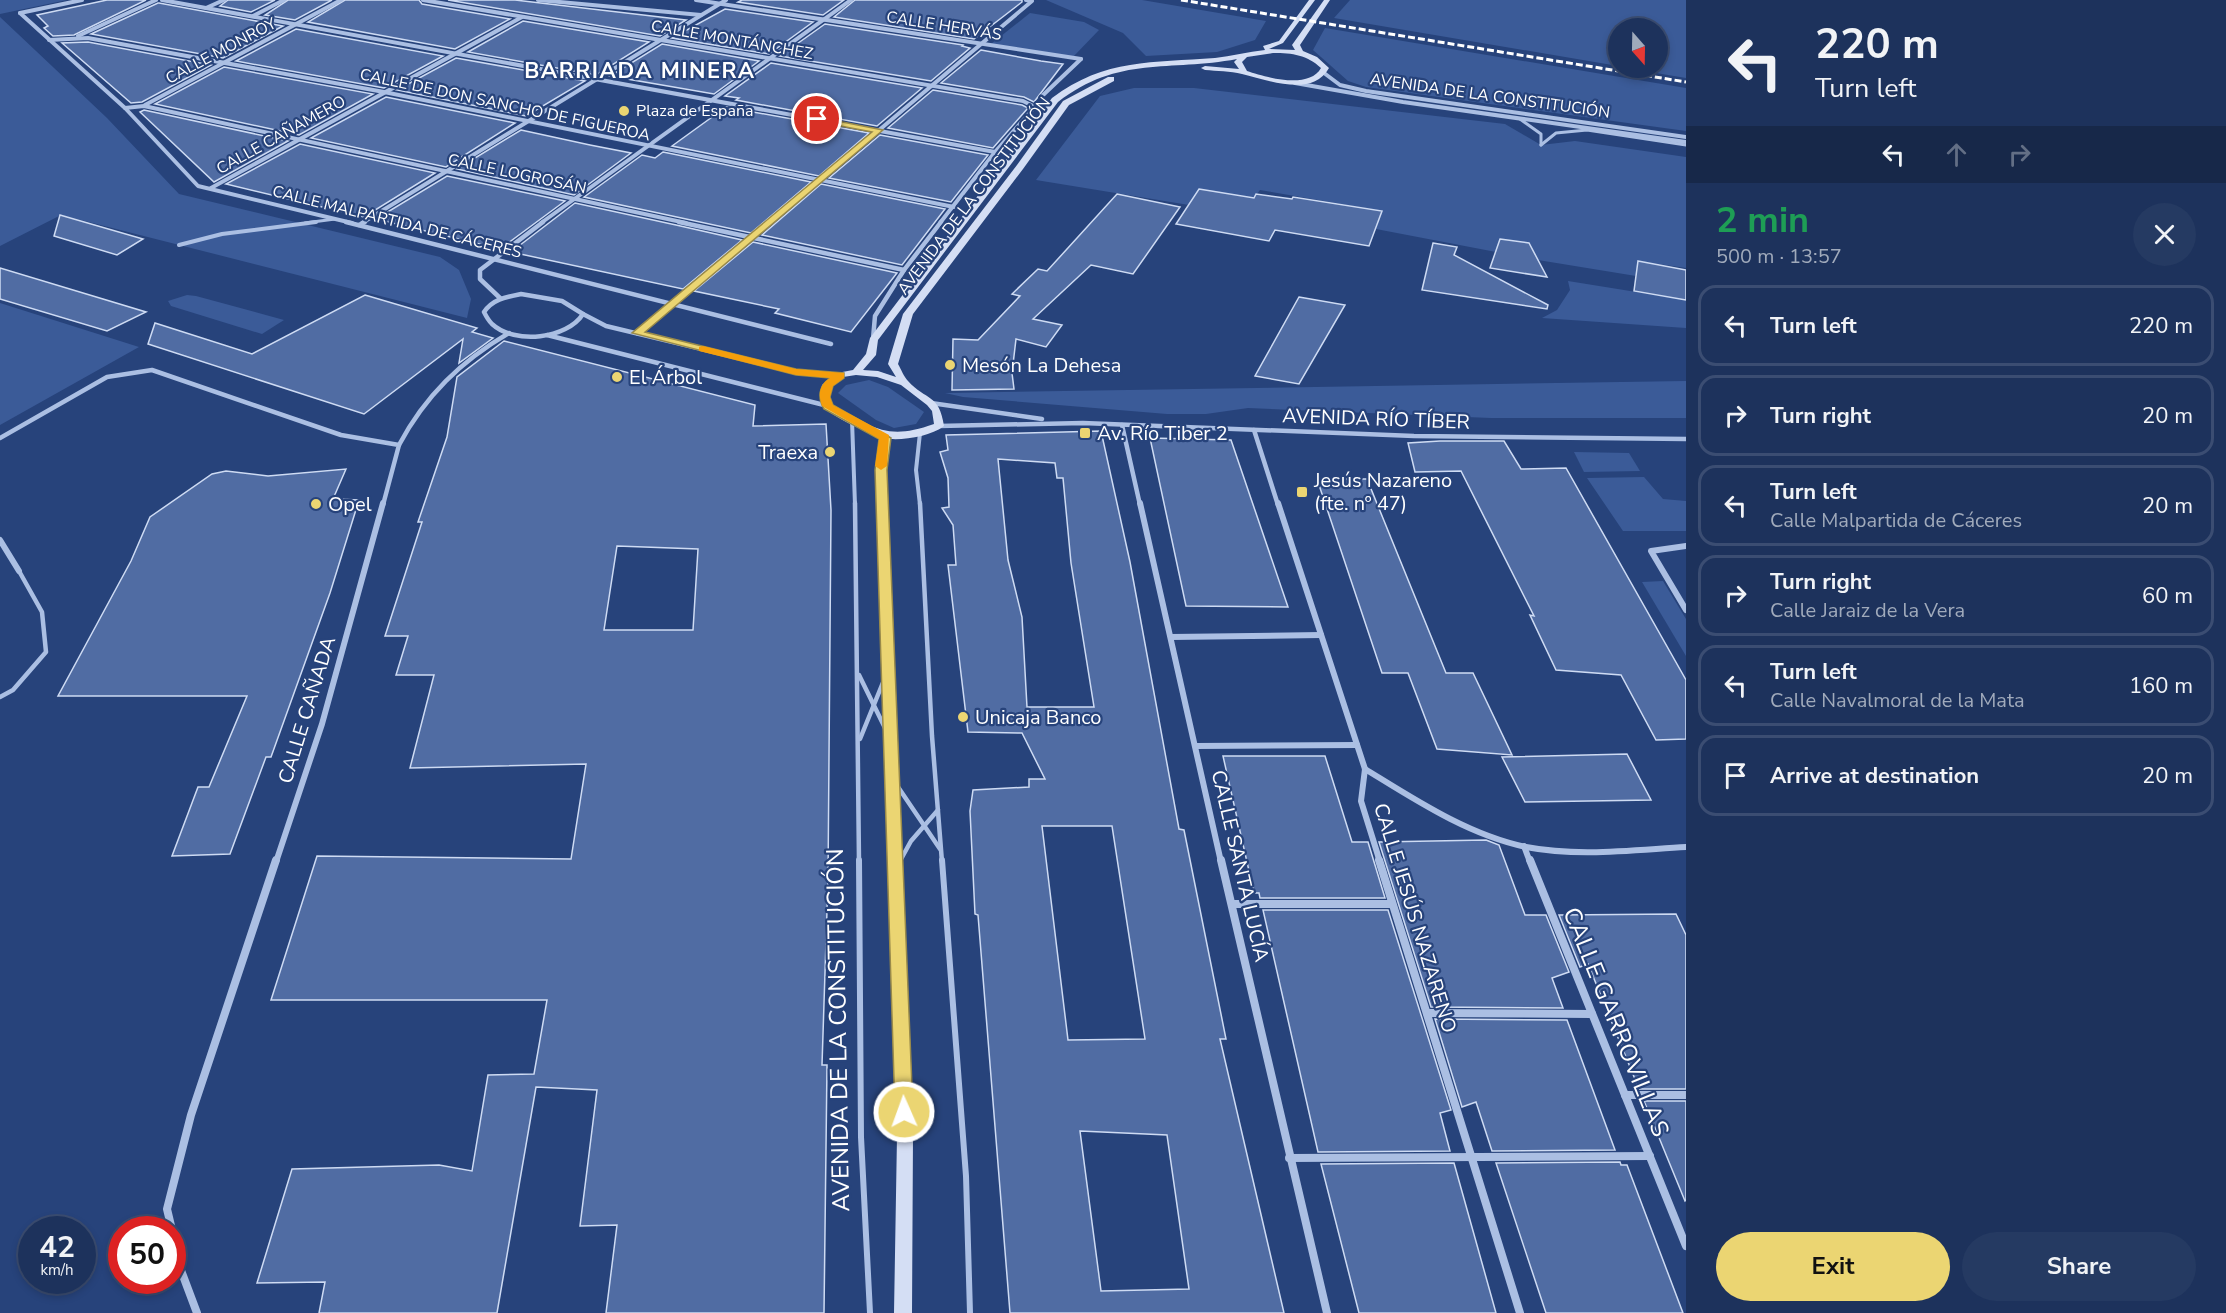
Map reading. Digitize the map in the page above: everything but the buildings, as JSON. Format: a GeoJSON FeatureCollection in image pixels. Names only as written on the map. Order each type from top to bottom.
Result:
{"type":"FeatureCollection","features":[{"type":"Feature","properties":{"kind":"main road"},"geometry":{"type":"LineString","coordinates":[[1255,52],[1281,42],[1312,0]]}},
{"type":"Feature","properties":{"kind":"main road"},"geometry":{"type":"LineString","coordinates":[[1301,54],[1296,45],[1327,0]]}},
{"type":"Feature","properties":{"kind":"main road"},"geometry":{"type":"LineString","coordinates":[[1255,52],[1274,51],[1301,54],[1320,62],[1324,73]]}},
{"type":"Feature","properties":{"kind":"main road","name":"AVENIDA DE LA CONSTITUCIÓN"},"geometry":{"type":"LineString","coordinates":[[856,372],[871,354],[873,340],[1048,109],[1066,90],[1089,78],[1125,68],[1165,61],[1243,57],[1255,52]]}},
{"type":"Feature","properties":{"kind":"main road"},"geometry":{"type":"LineString","coordinates":[[1243,57],[1238,62],[1244,72]]}},
{"type":"Feature","properties":{"kind":"main road","name":"AVENIDA DE LA CONSTITUCIÓN"},"geometry":{"type":"LineString","coordinates":[[904,383],[893,364],[908,314],[1066,103],[1105,81],[1135,72],[1177,68],[1224,68],[1244,72],[1257,78],[1288,82],[1307,81],[1324,73]]}},
{"type":"Feature","properties":{"kind":"main road"},"geometry":{"type":"LineString","coordinates":[[856,372],[878,374],[904,383],[931,402],[937,411],[939,426],[920,434],[885,438],[828,406],[825,397],[828,385],[840,375],[856,372]]}},
{"type":"Feature","properties":{"kind":"main road","name":"AVENIDA DE LA CONSTITUCIÓN"},"geometry":{"type":"LineString","coordinates":[[885,438],[881,470],[905,1136],[903,1313]]}},
{"type":"Feature","properties":{"kind":"street","name":"CALLE MALPARTIDA DE CÁCERES"},"geometry":{"type":"LineString","coordinates":[[82,0],[20,13],[125,108],[198,186],[831,344]]}},
{"type":"Feature","properties":{"kind":"street"},"geometry":{"type":"LineString","coordinates":[[77,37],[156,0]]}},
{"type":"Feature","properties":{"kind":"street"},"geometry":{"type":"LineString","coordinates":[[162,0],[995,152]]}},
{"type":"Feature","properties":{"kind":"street"},"geometry":{"type":"LineString","coordinates":[[206,8],[224,0]]}},
{"type":"Feature","properties":{"kind":"street"},"geometry":{"type":"LineString","coordinates":[[252,17],[284,0]]}},
{"type":"Feature","properties":{"kind":"street","name":"CALLE MONROY"},"geometry":{"type":"LineString","coordinates":[[144,106],[341,0]]}},
{"type":"Feature","properties":{"kind":"street","name":"CALLE MONTÁNCHEZ"},"geometry":{"type":"LineString","coordinates":[[423,0],[932,85],[1023,101],[1035,107]]}},
{"type":"Feature","properties":{"kind":"street"},"geometry":{"type":"LineString","coordinates":[[538,0],[702,15]]}},
{"type":"Feature","properties":{"kind":"street","name":"CALLE HERVÁS"},"geometry":{"type":"LineString","coordinates":[[696,0],[1081,59],[1041,97]]}},
{"type":"Feature","properties":{"kind":"street"},"geometry":{"type":"LineString","coordinates":[[359,225],[726,0]]}},
{"type":"Feature","properties":{"kind":"street"},"geometry":{"type":"LineString","coordinates":[[500,298],[480,279],[480,270],[573,198],[851,0]]}},
{"type":"Feature","properties":{"kind":"street"},"geometry":{"type":"LineString","coordinates":[[637,333],[932,85],[983,45],[1032,1],[1026,0]]}},
{"type":"Feature","properties":{"kind":"street","name":"CALLE CAÑAMERO"},"geometry":{"type":"LineString","coordinates":[[210,189],[522,17]]}},
{"type":"Feature","properties":{"kind":"street","name":"CALLE DE DON SANCHO DE FIGUEROA"},"geometry":{"type":"LineString","coordinates":[[49,39],[77,37],[384,92],[819,182],[954,207]]}},
{"type":"Feature","properties":{"kind":"street","name":"AVENIDA DE LA CONSTITUCIÓN"},"geometry":{"type":"LineString","coordinates":[[1324,73],[1340,86],[1366,91],[1686,137]]}},
{"type":"Feature","properties":{"kind":"street","name":"AVENIDA DE LA CONSTITUCIÓN"},"geometry":{"type":"LineString","coordinates":[[1288,82],[1686,144]]}},
{"type":"Feature","properties":{"kind":"street","name":"CALLE LOGROSÁN"},"geometry":{"type":"LineString","coordinates":[[125,108],[144,106],[299,138],[904,270]]}},
{"type":"Feature","properties":{"kind":"street","name":"AVENIDA DE LA CONSTITUCIÓN"},"geometry":{"type":"LineString","coordinates":[[873,340],[875,316],[904,270],[995,152],[1035,107]]}},
{"type":"Feature","properties":{"kind":"street"},"geometry":{"type":"LineString","coordinates":[[828,406],[547,335],[508,333],[492,324],[484,312],[489,303],[500,298],[521,294],[548,297],[571,304],[583,314],[606,326],[796,372],[840,375]]}},
{"type":"Feature","properties":{"kind":"street"},"geometry":{"type":"LineString","coordinates":[[547,335],[576,325],[583,314]]}},
{"type":"Feature","properties":{"kind":"street","name":"CALLE CAÑADA"},"geometry":{"type":"LineString","coordinates":[[169,1216],[167,1209],[191,1115],[322,724],[399,445],[410,420],[431,392],[485,346],[508,333]]}},
{"type":"Feature","properties":{"kind":"street"},"geometry":{"type":"LineString","coordinates":[[0,438],[107,377],[152,370],[341,435],[399,445]]}},
{"type":"Feature","properties":{"kind":"street","name":"AVENIDA RÍO TÍBER"},"geometry":{"type":"LineString","coordinates":[[931,402],[959,409],[1066,423]]}},
{"type":"Feature","properties":{"kind":"street","name":"AVENIDA RÍO TÍBER"},"geometry":{"type":"LineString","coordinates":[[939,426],[997,422],[1066,423],[1421,437],[1686,439]]}},
{"type":"Feature","properties":{"kind":"street","name":"CALLE SANTA LUCÍA"},"geometry":{"type":"LineString","coordinates":[[1122,425],[1289,1158],[1328,1313]]}},
{"type":"Feature","properties":{"kind":"street","name":"CALLE JESÚS NAZARENO"},"geometry":{"type":"LineString","coordinates":[[1254,430],[1365,769],[1361,801],[1520,1313]]}},
{"type":"Feature","properties":{"kind":"street"},"geometry":{"type":"LineString","coordinates":[[0,540],[19,571]]}},
{"type":"Feature","properties":{"kind":"street"},"geometry":{"type":"LineString","coordinates":[[1686,547],[1651,551],[1686,610]]}},
{"type":"Feature","properties":{"kind":"street"},"geometry":{"type":"LineString","coordinates":[[1171,637],[1322,635]]}},
{"type":"Feature","properties":{"kind":"street"},"geometry":{"type":"LineString","coordinates":[[1196,746],[1357,745]]}},
{"type":"Feature","properties":{"kind":"street"},"geometry":{"type":"LineString","coordinates":[[1365,769],[1419,802],[1482,831],[1524,846],[1563,850],[1686,847]]}},
{"type":"Feature","properties":{"kind":"street","name":"CALLE GARROVILLAS"},"geometry":{"type":"LineString","coordinates":[[1524,846],[1686,1246]]}},
{"type":"Feature","properties":{"kind":"street"},"geometry":{"type":"LineString","coordinates":[[1232,904],[1392,904]]}},
{"type":"Feature","properties":{"kind":"street"},"geometry":{"type":"LineString","coordinates":[[1426,1013],[1592,1014]]}},
{"type":"Feature","properties":{"kind":"street"},"geometry":{"type":"LineString","coordinates":[[1625,1095],[1686,1095]]}},
{"type":"Feature","properties":{"kind":"street"},"geometry":{"type":"LineString","coordinates":[[1289,1158],[1650,1156]]}},
{"type":"Feature","properties":{"kind":"street"},"geometry":{"type":"LineString","coordinates":[[186,1284],[197,1313]]}},
{"type":"Feature","properties":{"kind":"lane"},"geometry":{"type":"LineString","coordinates":[[1520,119],[1541,134],[1541,145],[1556,133],[1587,130],[1686,144]]}},
{"type":"Feature","properties":{"kind":"lane"},"geometry":{"type":"LineString","coordinates":[[179,245],[222,234],[335,219]]}},
{"type":"Feature","properties":{"kind":"lane","name":"AVENIDA DE LA CONSTITUCIÓN"},"geometry":{"type":"LineString","coordinates":[[852,420],[858,745],[861,1137],[865,1189],[864,1238],[870,1313]]}},
{"type":"Feature","properties":{"kind":"lane"},"geometry":{"type":"LineString","coordinates":[[920,434],[916,470],[923,527],[938,810],[966,1176],[970,1313]]}},
{"type":"Feature","properties":{"kind":"lane"},"geometry":{"type":"LineString","coordinates":[[0,697],[13,690],[46,652],[42,612],[19,571]]}},
{"type":"Feature","properties":{"kind":"lane","name":"AVENIDA DE LA CONSTITUCIÓN"},"geometry":{"type":"LineString","coordinates":[[858,745],[888,666]]}},
{"type":"Feature","properties":{"kind":"lane","name":"AVENIDA DE LA CONSTITUCIÓN"},"geometry":{"type":"LineString","coordinates":[[857,667],[891,742]]}},
{"type":"Feature","properties":{"kind":"lane"},"geometry":{"type":"LineString","coordinates":[[892,776],[905,801],[941,851]]}},
{"type":"Feature","properties":{"kind":"lane","name":"AVENIDA DE LA CONSTITUCIÓN"},"geometry":{"type":"LineString","coordinates":[[896,875],[903,854],[938,810]]}},
{"type":"Feature","properties":{"kind":"shaded area"},"geometry":{"type":"Polygon","coordinates":[[[0,0],[67,0],[0,14],[0,0]]]}},
{"type":"Feature","properties":{"kind":"shaded area"},"geometry":{"type":"Polygon","coordinates":[[[1046,0],[1142,0],[1266,21],[1255,40],[1217,52],[1146,56],[1123,33],[1046,0]]]}},
{"type":"Feature","properties":{"kind":"shaded area"},"geometry":{"type":"Polygon","coordinates":[[[1350,0],[1686,0],[1686,78],[1668,75],[1668,18],[1608,18],[1608,64],[1334,18],[1350,0]]]}},
{"type":"Feature","properties":{"kind":"shaded area"},"geometry":{"type":"Polygon","coordinates":[[[1030,13],[1084,22],[1099,30],[1073,57],[991,44],[1030,13]]]}},
{"type":"Feature","properties":{"kind":"shaded area"},"geometry":{"type":"Polygon","coordinates":[[[0,17],[107,118],[179,194],[440,257],[459,270],[471,299],[467,318],[61,215],[0,246],[0,17]]]}},
{"type":"Feature","properties":{"kind":"shaded area"},"geometry":{"type":"Polygon","coordinates":[[[1325,28],[1608,75],[1608,78],[1626,78],[1686,88],[1686,131],[1366,87],[1348,81],[1313,50],[1325,28]]]}},
{"type":"Feature","properties":{"kind":"shaded area"},"geometry":{"type":"Polygon","coordinates":[[[1134,88],[1194,88],[1505,124],[1541,145],[1575,141],[1686,157],[1686,268],[1638,261],[1636,276],[1538,260],[1529,243],[1501,239],[1496,252],[1376,229],[1382,211],[1260,190],[1254,198],[1199,190],[1189,205],[1036,180],[1100,96],[1134,88]]]}},
{"type":"Feature","properties":{"kind":"shaded area"},"geometry":{"type":"Polygon","coordinates":[[[1568,281],[1686,300],[1686,328],[1542,318],[1557,310],[1570,290],[1568,281]]]}},
{"type":"Feature","properties":{"kind":"shaded area"},"geometry":{"type":"Polygon","coordinates":[[[187,295],[284,320],[262,334],[171,306],[168,301],[187,295]]]}},
{"type":"Feature","properties":{"kind":"shaded area"},"geometry":{"type":"Polygon","coordinates":[[[0,303],[139,347],[0,425],[0,303]]]}},
{"type":"Feature","properties":{"kind":"shaded area"},"geometry":{"type":"Polygon","coordinates":[[[869,380],[888,387],[924,412],[916,424],[894,428],[876,420],[838,393],[846,385],[869,380]]]}},
{"type":"Feature","properties":{"kind":"shaded area"},"geometry":{"type":"Polygon","coordinates":[[[1686,381],[1686,418],[1491,418],[1248,408],[1206,414],[1167,414],[963,397],[945,393],[1686,381]]]}},
{"type":"Feature","properties":{"kind":"shaded area"},"geometry":{"type":"Polygon","coordinates":[[[1574,452],[1629,453],[1640,471],[1584,472],[1574,452]]]}},
{"type":"Feature","properties":{"kind":"shaded area"},"geometry":{"type":"Polygon","coordinates":[[[1644,477],[1663,499],[1686,501],[1686,531],[1623,531],[1587,478],[1644,477]]]}},
{"type":"Feature","properties":{"kind":"shaded area"},"geometry":{"type":"Polygon","coordinates":[[[1663,581],[1686,619],[1686,656],[1642,582],[1663,581]]]}},
{"type":"Feature","properties":{"kind":"railway"},"geometry":{"type":"LineString","coordinates":[[1181,0],[1686,82]]}},
{"type":"Feature","properties":{"kind":"slow traffic"},"geometry":{"type":"LineString","coordinates":[[703,349],[796,372],[840,375],[828,385],[825,397],[828,406],[885,438],[881,466]]}},
{"type":"Feature","properties":{"kind":"place","name":"Plaza de España"},"geometry":{"type":"Point","coordinates":[624,111]}},
{"type":"Feature","properties":{"kind":"place","name":"Mesón La Dehesa"},"geometry":{"type":"Point","coordinates":[950,365]}},
{"type":"Feature","properties":{"kind":"place","name":"El Árbol"},"geometry":{"type":"Point","coordinates":[617,377]}},
{"type":"Feature","properties":{"kind":"place","name":"Av. Río Tiber 2"},"geometry":{"type":"Point","coordinates":[1085,433]}},
{"type":"Feature","properties":{"kind":"place","name":"Traexa"},"geometry":{"type":"Point","coordinates":[830,452]}},
{"type":"Feature","properties":{"kind":"place","name":"Jesús Nazareno (fte. nº 47)"},"geometry":{"type":"Point","coordinates":[1302,492]}},
{"type":"Feature","properties":{"kind":"place","name":"Opel"},"geometry":{"type":"Point","coordinates":[316,504]}},
{"type":"Feature","properties":{"kind":"place","name":"Unicaja Banco"},"geometry":{"type":"Point","coordinates":[963,717]}},
{"type":"Feature","properties":{"kind":"district","name":"BARRIADA MINERA"},"geometry":{"type":"Point","coordinates":[640,71]}},
{"type":"Feature","properties":{"kind":"route"},"geometry":{"type":"LineString","coordinates":[[817,119],[879,130],[637,333],[796,372],[840,375],[828,385],[825,397],[828,406],[885,438],[881,470],[904,1112]]}}]}
